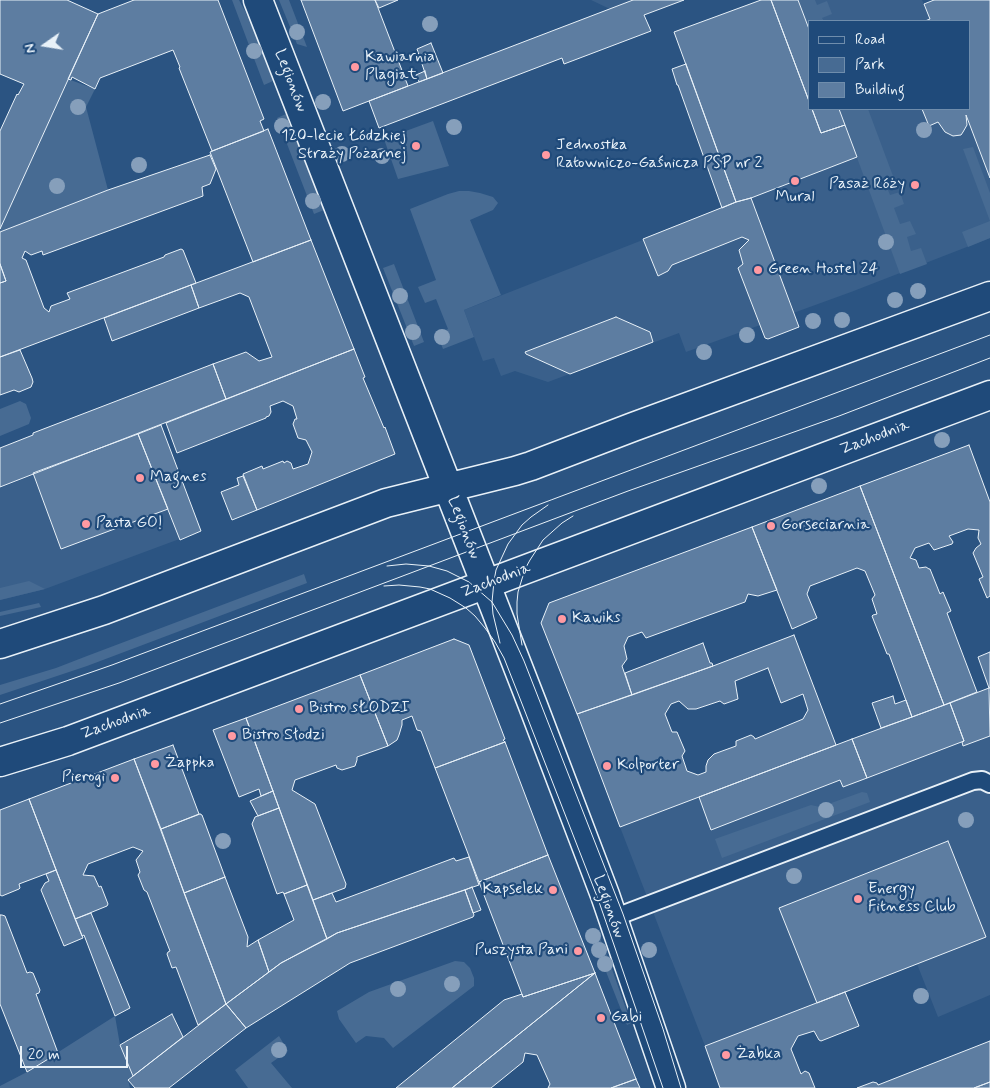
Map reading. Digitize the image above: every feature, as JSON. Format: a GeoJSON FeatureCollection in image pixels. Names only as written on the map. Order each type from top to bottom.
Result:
{"type":"FeatureCollection","features":[{"type":"Feature","properties":{"kind":"main road","name":"Legionów"},"geometry":{"type":"LineString","coordinates":[[258,0],[532,703],[613,918],[671,1088]]}},
{"type":"Feature","properties":{"kind":"main road"},"geometry":{"type":"LineString","coordinates":[[0,644],[104,610],[386,503],[531,466],[990,296]]}},
{"type":"Feature","properties":{"kind":"main road","name":"Zachodnia"},"geometry":{"type":"LineString","coordinates":[[0,762],[68,741],[990,395]]}},
{"type":"Feature","properties":{"kind":"lane"},"geometry":{"type":"LineString","coordinates":[[613,918],[973,781],[982,780],[990,784]]}},
{"type":"Feature","properties":{"kind":"shaded area"},"geometry":{"type":"Polygon","coordinates":[[[591,0],[633,0],[610,9],[591,0]]]}},
{"type":"Feature","properties":{"kind":"shaded area"},"geometry":{"type":"Polygon","coordinates":[[[798,0],[922,0],[924,4],[934,0],[990,0],[990,238],[851,292],[686,352],[679,333],[548,382],[515,371],[501,376],[494,358],[483,361],[464,310],[857,156],[839,110],[970,110],[970,20],[808,20],[798,0]]]}},
{"type":"Feature","properties":{"kind":"shaded area"},"geometry":{"type":"Polygon","coordinates":[[[161,425],[201,531],[45,589],[0,600],[0,488],[161,425]]]}},
{"type":"Feature","properties":{"kind":"shaded area"},"geometry":{"type":"Polygon","coordinates":[[[990,733],[990,995],[938,1017],[917,964],[705,1046],[620,827],[699,797],[711,829],[840,780],[843,787],[990,733]]]}},
{"type":"Feature","properties":{"kind":"green space"},"geometry":{"type":"Polygon","coordinates":[[[232,0],[239,0],[257,38],[273,81],[264,85],[232,0]]]}},
{"type":"Feature","properties":{"kind":"green space"},"geometry":{"type":"Polygon","coordinates":[[[279,0],[289,0],[307,47],[297,44],[279,0]]]}},
{"type":"Feature","properties":{"kind":"green space"},"geometry":{"type":"Polygon","coordinates":[[[798,0],[815,0],[817,5],[827,1],[832,14],[822,18],[823,20],[808,20],[808,26],[798,0]]]}},
{"type":"Feature","properties":{"kind":"green space"},"geometry":{"type":"Polygon","coordinates":[[[68,79],[95,89],[86,107],[108,190],[0,232],[0,229],[68,79]]]}},
{"type":"Feature","properties":{"kind":"green space"},"geometry":{"type":"Polygon","coordinates":[[[839,110],[868,110],[893,176],[884,180],[890,195],[900,192],[904,204],[894,208],[900,224],[910,221],[916,234],[907,237],[911,251],[921,248],[927,264],[900,274],[839,110]]]}},
{"type":"Feature","properties":{"kind":"green space"},"geometry":{"type":"Polygon","coordinates":[[[286,114],[324,210],[314,214],[277,118],[286,114]]]}},
{"type":"Feature","properties":{"kind":"green space"},"geometry":{"type":"Polygon","coordinates":[[[433,121],[449,166],[398,179],[384,139],[433,121]]]}},
{"type":"Feature","properties":{"kind":"green space"},"geometry":{"type":"Polygon","coordinates":[[[973,147],[990,193],[990,221],[963,149],[973,147]]]}},
{"type":"Feature","properties":{"kind":"green space"},"geometry":{"type":"Polygon","coordinates":[[[459,191],[469,191],[493,197],[498,203],[493,210],[470,220],[501,295],[464,310],[474,337],[443,349],[437,334],[448,329],[436,299],[425,303],[418,287],[436,280],[410,209],[459,191]]]}},
{"type":"Feature","properties":{"kind":"green space"},"geometry":{"type":"Polygon","coordinates":[[[990,221],[990,238],[968,247],[962,232],[990,221]]]}},
{"type":"Feature","properties":{"kind":"green space"},"geometry":{"type":"Polygon","coordinates":[[[394,264],[424,342],[414,346],[383,268],[394,264]]]}},
{"type":"Feature","properties":{"kind":"green space"},"geometry":{"type":"Polygon","coordinates":[[[20,401],[26,404],[31,418],[29,424],[0,436],[0,409],[20,401]]]}},
{"type":"Feature","properties":{"kind":"green space"},"geometry":{"type":"Polygon","coordinates":[[[304,574],[307,583],[87,666],[0,695],[0,685],[56,668],[304,574]]]}},
{"type":"Feature","properties":{"kind":"green space"},"geometry":{"type":"Polygon","coordinates":[[[29,581],[45,589],[0,600],[0,588],[29,581]]]}},
{"type":"Feature","properties":{"kind":"green space"},"geometry":{"type":"Polygon","coordinates":[[[39,603],[41,607],[0,616],[0,612],[39,603]]]}},
{"type":"Feature","properties":{"kind":"green space"},"geometry":{"type":"Polygon","coordinates":[[[862,792],[867,793],[870,802],[722,858],[715,839],[811,805],[820,807],[862,792]]]}},
{"type":"Feature","properties":{"kind":"green space"},"geometry":{"type":"Polygon","coordinates":[[[596,928],[631,1023],[627,1025],[590,931],[596,928]]]}},
{"type":"Feature","properties":{"kind":"green space"},"geometry":{"type":"Polygon","coordinates":[[[455,961],[464,962],[470,968],[474,978],[474,986],[393,1048],[384,1038],[366,1036],[356,1043],[339,1019],[337,1011],[369,992],[455,961]]]}},
{"type":"Feature","properties":{"kind":"green space"},"geometry":{"type":"Polygon","coordinates":[[[115,1016],[120,1045],[133,1076],[128,1080],[130,1088],[0,1088],[0,1086],[27,1072],[115,1016]]]}},
{"type":"Feature","properties":{"kind":"green space"},"geometry":{"type":"Polygon","coordinates":[[[279,1036],[288,1051],[271,1063],[292,1088],[248,1088],[235,1070],[279,1036]]]}},
{"type":"Feature","properties":{"kind":"building"},"geometry":{"type":"Polygon","coordinates":[[[0,0],[67,0],[98,14],[0,229],[0,131],[17,94],[24,84],[0,74],[0,0]]]}},
{"type":"Feature","properties":{"kind":"building"},"geometry":{"type":"Polygon","coordinates":[[[134,0],[218,0],[264,119],[260,121],[264,131],[212,151],[173,50],[100,78],[95,89],[72,77],[71,80],[68,79],[98,14],[134,0]]]}},
{"type":"Feature","properties":{"kind":"building"},"geometry":{"type":"Polygon","coordinates":[[[301,0],[375,0],[408,86],[343,111],[301,0]]]}},
{"type":"Feature","properties":{"kind":"building"},"geometry":{"type":"Polygon","coordinates":[[[375,0],[398,0],[379,8],[375,0]]]}},
{"type":"Feature","properties":{"kind":"building"},"geometry":{"type":"Polygon","coordinates":[[[633,0],[684,0],[644,15],[651,31],[564,64],[562,58],[379,128],[369,101],[633,0]]]}},
{"type":"Feature","properties":{"kind":"building"},"geometry":{"type":"Polygon","coordinates":[[[761,0],[771,0],[808,98],[808,110],[812,110],[821,133],[845,125],[857,157],[736,202],[674,32],[761,0]]]}},
{"type":"Feature","properties":{"kind":"building"},"geometry":{"type":"Polygon","coordinates":[[[771,0],[798,0],[808,26],[808,98],[771,0]]]}},
{"type":"Feature","properties":{"kind":"building"},"geometry":{"type":"Polygon","coordinates":[[[934,0],[990,0],[990,178],[966,115],[967,125],[963,132],[961,135],[953,136],[945,132],[938,122],[929,126],[922,110],[970,110],[970,20],[928,20],[930,19],[924,4],[934,0]]]}},
{"type":"Feature","properties":{"kind":"building"},"geometry":{"type":"Polygon","coordinates":[[[431,43],[443,73],[427,79],[417,49],[431,43]]]}},
{"type":"Feature","properties":{"kind":"building"},"geometry":{"type":"Polygon","coordinates":[[[686,64],[736,202],[722,208],[672,69],[686,64]]]}},
{"type":"Feature","properties":{"kind":"building"},"geometry":{"type":"Polygon","coordinates":[[[425,71],[427,79],[419,82],[416,75],[425,71]]]}},
{"type":"Feature","properties":{"kind":"building"},"geometry":{"type":"Polygon","coordinates":[[[812,110],[839,110],[845,125],[821,133],[812,110]]]}},
{"type":"Feature","properties":{"kind":"building"},"geometry":{"type":"Polygon","coordinates":[[[268,129],[311,240],[253,262],[210,152],[268,129]]]}},
{"type":"Feature","properties":{"kind":"building"},"geometry":{"type":"Polygon","coordinates":[[[210,155],[216,169],[210,184],[202,187],[203,196],[43,255],[42,251],[31,255],[25,251],[22,258],[26,260],[44,308],[49,312],[51,306],[70,299],[67,293],[181,249],[196,283],[0,357],[0,283],[6,281],[0,264],[0,232],[108,190],[210,155]]]}},
{"type":"Feature","properties":{"kind":"building","name":"Green Hostel 24"},"geometry":{"type":"Polygon","coordinates":[[[751,198],[799,327],[768,339],[765,338],[738,268],[743,264],[739,250],[749,240],[742,237],[672,265],[668,271],[658,276],[643,239],[736,202],[751,198]]]}},
{"type":"Feature","properties":{"kind":"building"},"geometry":{"type":"Polygon","coordinates":[[[311,240],[354,349],[226,399],[213,364],[246,352],[259,361],[272,357],[249,297],[240,293],[199,308],[191,285],[311,240]]]}},
{"type":"Feature","properties":{"kind":"building"},"geometry":{"type":"Polygon","coordinates":[[[0,264],[6,281],[0,283],[0,264]]]}},
{"type":"Feature","properties":{"kind":"building"},"geometry":{"type":"Polygon","coordinates":[[[191,285],[199,308],[112,341],[104,318],[191,285]]]}},
{"type":"Feature","properties":{"kind":"building"},"geometry":{"type":"Polygon","coordinates":[[[616,317],[650,332],[653,342],[570,374],[525,352],[616,317]]]}},
{"type":"Feature","properties":{"kind":"building"},"geometry":{"type":"Polygon","coordinates":[[[354,349],[365,377],[363,378],[395,454],[257,510],[243,474],[262,466],[263,469],[283,461],[284,463],[287,461],[291,463],[293,469],[308,464],[312,452],[306,440],[298,438],[293,424],[295,419],[297,419],[293,406],[283,401],[270,406],[271,412],[266,418],[177,453],[166,423],[354,349]]]}},
{"type":"Feature","properties":{"kind":"building"},"geometry":{"type":"Polygon","coordinates":[[[20,350],[32,378],[31,387],[19,392],[14,390],[0,395],[0,357],[20,350]]]}},
{"type":"Feature","properties":{"kind":"building"},"geometry":{"type":"Polygon","coordinates":[[[213,364],[226,399],[0,487],[0,448],[33,435],[33,433],[213,364]]]}},
{"type":"Feature","properties":{"kind":"building"},"geometry":{"type":"Polygon","coordinates":[[[161,425],[201,531],[180,540],[138,434],[161,425]]]}},
{"type":"Feature","properties":{"kind":"building"},"geometry":{"type":"Polygon","coordinates":[[[138,434],[168,509],[61,549],[33,473],[138,434]]]}},
{"type":"Feature","properties":{"kind":"building"},"geometry":{"type":"Polygon","coordinates":[[[969,445],[990,502],[990,596],[987,598],[979,579],[983,577],[973,553],[981,544],[978,538],[979,530],[968,529],[949,536],[953,542],[952,544],[934,550],[929,543],[915,548],[910,558],[916,560],[919,568],[926,567],[930,569],[940,594],[943,592],[951,611],[947,613],[977,692],[944,705],[860,486],[969,445]]]}},
{"type":"Feature","properties":{"kind":"building"},"geometry":{"type":"Polygon","coordinates":[[[243,476],[257,510],[232,520],[221,492],[239,485],[237,478],[243,476]]]}},
{"type":"Feature","properties":{"kind":"building"},"geometry":{"type":"Polygon","coordinates":[[[860,486],[944,705],[912,717],[889,654],[887,654],[872,616],[877,614],[872,599],[875,595],[865,571],[857,568],[810,586],[807,594],[817,618],[792,629],[752,527],[860,486]]]}},
{"type":"Feature","properties":{"kind":"building"},"geometry":{"type":"Polygon","coordinates":[[[752,527],[777,590],[758,596],[748,594],[745,602],[646,638],[642,632],[628,637],[624,646],[627,659],[622,666],[632,695],[577,714],[541,623],[549,603],[752,527]]]}},
{"type":"Feature","properties":{"kind":"building"},"geometry":{"type":"Polygon","coordinates":[[[794,635],[836,745],[620,827],[577,714],[794,635]],[[768,668],[735,681],[738,699],[724,704],[720,701],[696,709],[688,709],[679,701],[671,704],[665,714],[672,732],[677,732],[685,751],[682,756],[687,771],[698,775],[706,772],[708,760],[714,754],[736,746],[736,741],[751,735],[755,739],[803,719],[808,710],[803,694],[781,703],[768,668]]]}},
{"type":"Feature","properties":{"kind":"building"},"geometry":{"type":"Polygon","coordinates":[[[454,639],[469,645],[505,742],[435,768],[421,731],[417,730],[412,716],[402,720],[397,740],[388,746],[360,675],[454,639]]]}},
{"type":"Feature","properties":{"kind":"building"},"geometry":{"type":"Polygon","coordinates":[[[703,643],[710,663],[713,666],[632,695],[625,673],[703,643]]]}},
{"type":"Feature","properties":{"kind":"building"},"geometry":{"type":"Polygon","coordinates":[[[990,652],[990,688],[989,688],[978,657],[990,652]]]}},
{"type":"Feature","properties":{"kind":"building"},"geometry":{"type":"Polygon","coordinates":[[[360,675],[388,746],[357,757],[355,766],[342,770],[337,768],[336,765],[295,780],[292,790],[315,804],[346,884],[345,888],[313,900],[246,718],[360,675]]]}},
{"type":"Feature","properties":{"kind":"building"},"geometry":{"type":"Polygon","coordinates":[[[989,688],[990,736],[963,746],[962,742],[964,741],[950,703],[989,688]]]}},
{"type":"Feature","properties":{"kind":"building"},"geometry":{"type":"Polygon","coordinates":[[[893,696],[895,704],[906,700],[912,717],[881,728],[872,703],[893,696]]]}},
{"type":"Feature","properties":{"kind":"building"},"geometry":{"type":"Polygon","coordinates":[[[950,703],[964,741],[867,778],[852,739],[950,703]]]}},
{"type":"Feature","properties":{"kind":"building"},"geometry":{"type":"Polygon","coordinates":[[[246,718],[273,791],[261,796],[259,789],[239,797],[213,730],[246,718]]]}},
{"type":"Feature","properties":{"kind":"building"},"geometry":{"type":"Polygon","coordinates":[[[852,739],[867,778],[843,787],[840,780],[711,830],[699,797],[852,739]]]}},
{"type":"Feature","properties":{"kind":"building"},"geometry":{"type":"Polygon","coordinates":[[[505,742],[548,855],[479,882],[435,768],[505,742]]]}},
{"type":"Feature","properties":{"kind":"building"},"geometry":{"type":"Polygon","coordinates":[[[173,745],[199,814],[161,829],[134,759],[173,745]]]}},
{"type":"Feature","properties":{"kind":"building"},"geometry":{"type":"Polygon","coordinates":[[[134,759],[226,1004],[198,1025],[176,967],[172,968],[167,954],[170,951],[147,892],[144,890],[138,875],[140,872],[136,860],[143,851],[133,847],[88,864],[83,875],[94,876],[99,887],[101,886],[108,904],[75,919],[29,799],[134,759]]]}},
{"type":"Feature","properties":{"kind":"building"},"geometry":{"type":"Polygon","coordinates":[[[273,791],[279,808],[258,816],[250,801],[273,791]]]}},
{"type":"Feature","properties":{"kind":"building"},"geometry":{"type":"Polygon","coordinates":[[[29,799],[56,870],[19,884],[19,889],[2,896],[0,895],[0,810],[29,799]]]}},
{"type":"Feature","properties":{"kind":"building"},"geometry":{"type":"Polygon","coordinates":[[[279,808],[307,885],[284,894],[283,892],[277,894],[252,824],[255,817],[279,808]]]}},
{"type":"Feature","properties":{"kind":"building"},"geometry":{"type":"Polygon","coordinates":[[[200,814],[225,877],[184,893],[161,829],[200,814]]]}},
{"type":"Feature","properties":{"kind":"building"},"geometry":{"type":"Polygon","coordinates":[[[948,841],[986,937],[817,1003],[779,908],[948,841]]]}},
{"type":"Feature","properties":{"kind":"building"},"geometry":{"type":"Polygon","coordinates":[[[548,855],[595,973],[523,997],[479,882],[548,855]]]}},
{"type":"Feature","properties":{"kind":"building"},"geometry":{"type":"Polygon","coordinates":[[[469,857],[479,885],[337,933],[327,939],[313,900],[332,893],[336,902],[454,858],[456,861],[469,857]]]}},
{"type":"Feature","properties":{"kind":"building"},"geometry":{"type":"Polygon","coordinates":[[[56,870],[83,938],[64,946],[41,890],[45,883],[49,881],[46,874],[56,870]]]}},
{"type":"Feature","properties":{"kind":"building"},"geometry":{"type":"Polygon","coordinates":[[[225,877],[248,937],[247,947],[258,940],[269,972],[226,1004],[184,893],[225,877]]]}},
{"type":"Feature","properties":{"kind":"building"},"geometry":{"type":"Polygon","coordinates":[[[307,885],[327,939],[281,963],[269,972],[258,940],[294,920],[284,894],[307,885]]]}},
{"type":"Feature","properties":{"kind":"building"},"geometry":{"type":"Polygon","coordinates":[[[472,887],[481,910],[473,913],[465,890],[472,887]]]}},
{"type":"Feature","properties":{"kind":"building"},"geometry":{"type":"Polygon","coordinates":[[[465,890],[474,915],[473,917],[350,963],[246,1028],[226,1004],[281,963],[337,933],[465,890]]]}},
{"type":"Feature","properties":{"kind":"building"},"geometry":{"type":"Polygon","coordinates":[[[91,913],[130,1008],[115,1016],[84,935],[82,936],[75,919],[91,913]]]}},
{"type":"Feature","properties":{"kind":"building"},"geometry":{"type":"Polygon","coordinates":[[[0,915],[5,916],[27,973],[33,973],[40,990],[36,994],[58,1053],[27,1072],[0,1004],[0,915]]]}},
{"type":"Feature","properties":{"kind":"building"},"geometry":{"type":"Polygon","coordinates":[[[595,973],[452,1088],[396,1088],[504,1000],[522,994],[523,997],[595,973]]]}},
{"type":"Feature","properties":{"kind":"building"},"geometry":{"type":"Polygon","coordinates":[[[595,973],[636,1079],[611,1088],[548,1088],[550,1084],[537,1055],[525,1053],[523,1062],[491,1088],[452,1088],[595,973]]]}},
{"type":"Feature","properties":{"kind":"building"},"geometry":{"type":"Polygon","coordinates":[[[845,992],[859,1026],[821,1041],[814,1031],[798,1036],[791,1049],[801,1074],[805,1071],[809,1073],[815,1088],[720,1088],[705,1046],[845,992]]]}},
{"type":"Feature","properties":{"kind":"building"},"geometry":{"type":"Polygon","coordinates":[[[226,1004],[246,1028],[169,1088],[135,1088],[128,1080],[226,1004]]]}},
{"type":"Feature","properties":{"kind":"building"},"geometry":{"type":"Polygon","coordinates":[[[172,1014],[183,1037],[133,1076],[120,1045],[172,1014]]]}},
{"type":"Feature","properties":{"kind":"building"},"geometry":{"type":"Polygon","coordinates":[[[990,1041],[990,1082],[974,1088],[857,1088],[873,1082],[878,1085],[990,1041]]]}},
{"type":"Feature","properties":{"kind":"building"},"geometry":{"type":"Polygon","coordinates":[[[636,1079],[640,1088],[611,1088],[636,1079]]]}},
{"type":"Feature","properties":{"kind":"building"},"geometry":{"type":"Polygon","coordinates":[[[990,1082],[990,1088],[974,1088],[990,1082]]]}},
{"type":"Feature","properties":{"kind":"tram line"},"geometry":{"type":"LineString","coordinates":[[0,704],[112,665],[990,335]]}},
{"type":"Feature","properties":{"kind":"tram line"},"geometry":{"type":"LineString","coordinates":[[0,723],[119,683],[628,491],[839,416],[990,358]]}},
{"type":"Feature","properties":{"kind":"tram line"},"geometry":{"type":"LineString","coordinates":[[500,643],[492,602],[496,570],[508,544],[522,525],[548,505]]}},
{"type":"Feature","properties":{"kind":"tram line"},"geometry":{"type":"LineString","coordinates":[[522,645],[517,602],[525,569],[543,540],[573,516]]}},
{"type":"Feature","properties":{"kind":"tram line"},"geometry":{"type":"LineString","coordinates":[[387,566],[406,564],[429,566],[447,571],[469,582],[492,602],[512,635],[524,661],[623,914],[663,1029],[681,1088]]}},
{"type":"Feature","properties":{"kind":"tram line"},"geometry":{"type":"LineString","coordinates":[[384,586],[420,587],[430,589],[450,598],[475,616],[495,642],[504,658],[598,899],[663,1088]]}},
{"type":"Feature","properties":{"kind":"place","name":"Kawiarnia Plagiat"},"geometry":{"type":"Point","coordinates":[355,67]}},
{"type":"Feature","properties":{"kind":"place","name":"120-lecie Łódzkiej Straży Pożarnej"},"geometry":{"type":"Point","coordinates":[416,146]}},
{"type":"Feature","properties":{"kind":"place","name":"Jednostka Ratowniczo-Gaśnicza PSP nr 2"},"geometry":{"type":"Point","coordinates":[546,155]}},
{"type":"Feature","properties":{"kind":"place","name":"Mural"},"geometry":{"type":"Point","coordinates":[795,181]}},
{"type":"Feature","properties":{"kind":"place","name":"Pasaż Róży"},"geometry":{"type":"Point","coordinates":[915,185]}},
{"type":"Feature","properties":{"kind":"place","name":"Green Hostel 24"},"geometry":{"type":"Point","coordinates":[758,270]}},
{"type":"Feature","properties":{"kind":"place","name":"Magnes"},"geometry":{"type":"Point","coordinates":[140,478]}},
{"type":"Feature","properties":{"kind":"place","name":"Pasta GO!"},"geometry":{"type":"Point","coordinates":[86,524]}},
{"type":"Feature","properties":{"kind":"place","name":"Gorseciarnia"},"geometry":{"type":"Point","coordinates":[771,526]}},
{"type":"Feature","properties":{"kind":"place","name":"Kawiks"},"geometry":{"type":"Point","coordinates":[562,619]}},
{"type":"Feature","properties":{"kind":"place","name":"Bistro sŁODZI"},"geometry":{"type":"Point","coordinates":[299,709]}},
{"type":"Feature","properties":{"kind":"place","name":"Bistro Słodzi"},"geometry":{"type":"Point","coordinates":[232,736]}},
{"type":"Feature","properties":{"kind":"place","name":"Żappka"},"geometry":{"type":"Point","coordinates":[155,764]}},
{"type":"Feature","properties":{"kind":"place","name":"Kolporter"},"geometry":{"type":"Point","coordinates":[607,766]}},
{"type":"Feature","properties":{"kind":"place","name":"Pierogi"},"geometry":{"type":"Point","coordinates":[115,778]}},
{"type":"Feature","properties":{"kind":"place","name":"Kapselek"},"geometry":{"type":"Point","coordinates":[553,890]}},
{"type":"Feature","properties":{"kind":"place","name":"Energy Fitness Club"},"geometry":{"type":"Point","coordinates":[858,899]}},
{"type":"Feature","properties":{"kind":"place","name":"Puszysta Pani"},"geometry":{"type":"Point","coordinates":[578,951]}},
{"type":"Feature","properties":{"kind":"place","name":"Gabi"},"geometry":{"type":"Point","coordinates":[601,1018]}},
{"type":"Feature","properties":{"kind":"place","name":"Żabka"},"geometry":{"type":"Point","coordinates":[726,1055]}}]}
